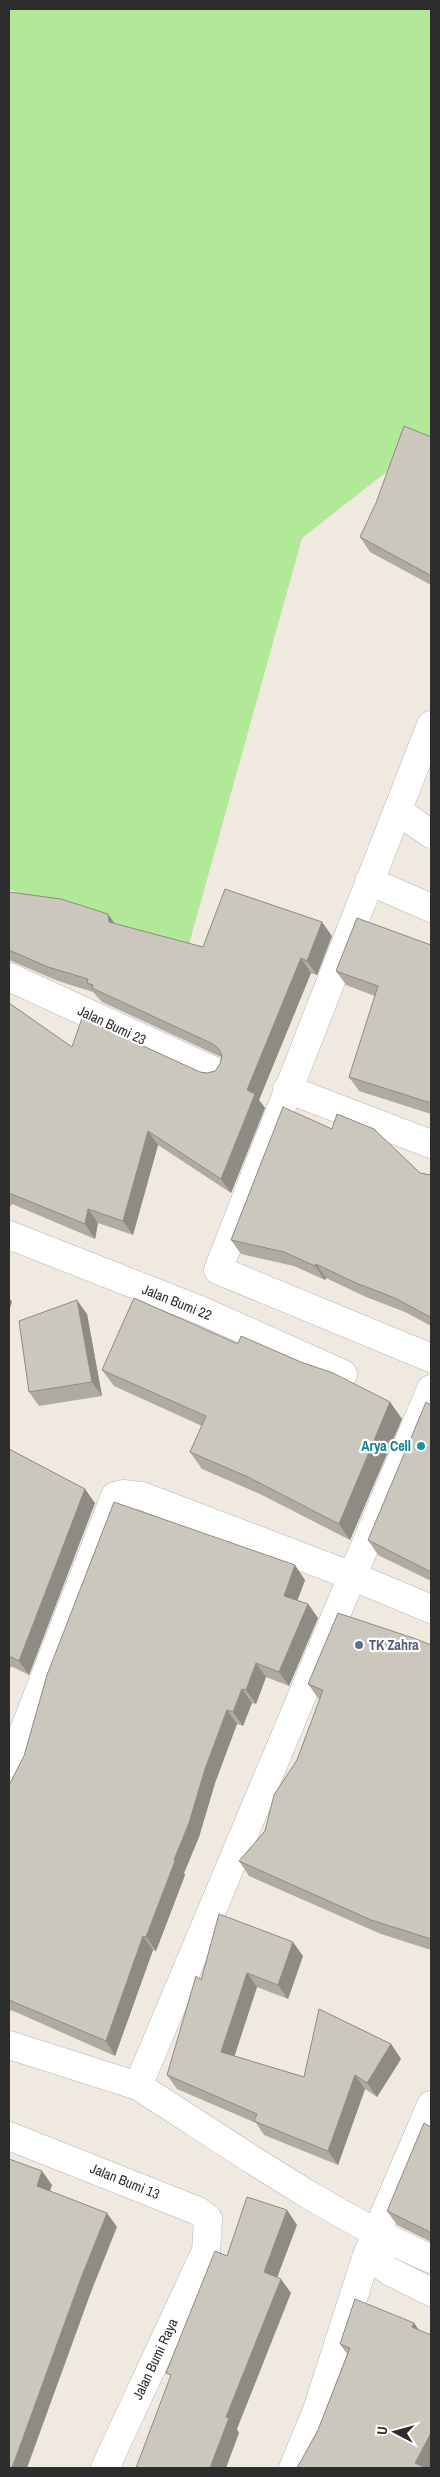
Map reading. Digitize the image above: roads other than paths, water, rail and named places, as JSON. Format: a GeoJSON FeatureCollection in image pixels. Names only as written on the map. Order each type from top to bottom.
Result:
{"type":"FeatureCollection","features":[{"type":"Feature","properties":{"kind":"street"},"geometry":{"type":"LineString","coordinates":[[431,725],[287,1089],[218,1270],[431,1358]]}},
{"type":"Feature","properties":{"kind":"street"},"geometry":{"type":"LineString","coordinates":[[398,811],[431,834]]}},
{"type":"Feature","properties":{"kind":"street"},"geometry":{"type":"LineString","coordinates":[[369,881],[431,908]]}},
{"type":"Feature","properties":{"kind":"street","name":"Jalan Bumi 23"},"geometry":{"type":"LineString","coordinates":[[9,977],[216,1072]]}},
{"type":"Feature","properties":{"kind":"street"},"geometry":{"type":"LineString","coordinates":[[287,1089],[431,1144]]}},
{"type":"Feature","properties":{"kind":"street","name":"Jalan Bumi 22"},"geometry":{"type":"LineString","coordinates":[[9,1235],[200,1310],[343,1374]]}},
{"type":"Feature","properties":{"kind":"street"},"geometry":{"type":"LineString","coordinates":[[138,2086],[430,1394]]}},
{"type":"Feature","properties":{"kind":"street"},"geometry":{"type":"LineString","coordinates":[[9,1769],[115,1496],[123,1494],[142,1496],[352,1576],[431,1609]]}},
{"type":"Feature","properties":{"kind":"street"},"geometry":{"type":"LineString","coordinates":[[9,2045],[138,2086],[257,2162],[371,2244],[389,2271],[431,2292]]}},
{"type":"Feature","properties":{"kind":"street"},"geometry":{"type":"LineString","coordinates":[[293,2468],[317,2410],[371,2244],[431,2105]]}},
{"type":"Feature","properties":{"kind":"street","name":"Jalan Bumi 13"},"geometry":{"type":"LineString","coordinates":[[9,2136],[198,2211],[208,2219],[206,2251]]}},
{"type":"Feature","properties":{"kind":"street"},"geometry":{"type":"LineString","coordinates":[[371,2244],[431,2258]]}},
{"type":"Feature","properties":{"kind":"street","name":"Jalan Bumi Raya"},"geometry":{"type":"LineString","coordinates":[[105,2468],[206,2251]]}},
{"type":"Feature","properties":{"kind":"place","name":"Arya Cell"},"geometry":{"type":"Point","coordinates":[421,1446]}},
{"type":"Feature","properties":{"kind":"place","name":"TK Zahra"},"geometry":{"type":"Point","coordinates":[359,1645]}}]}
